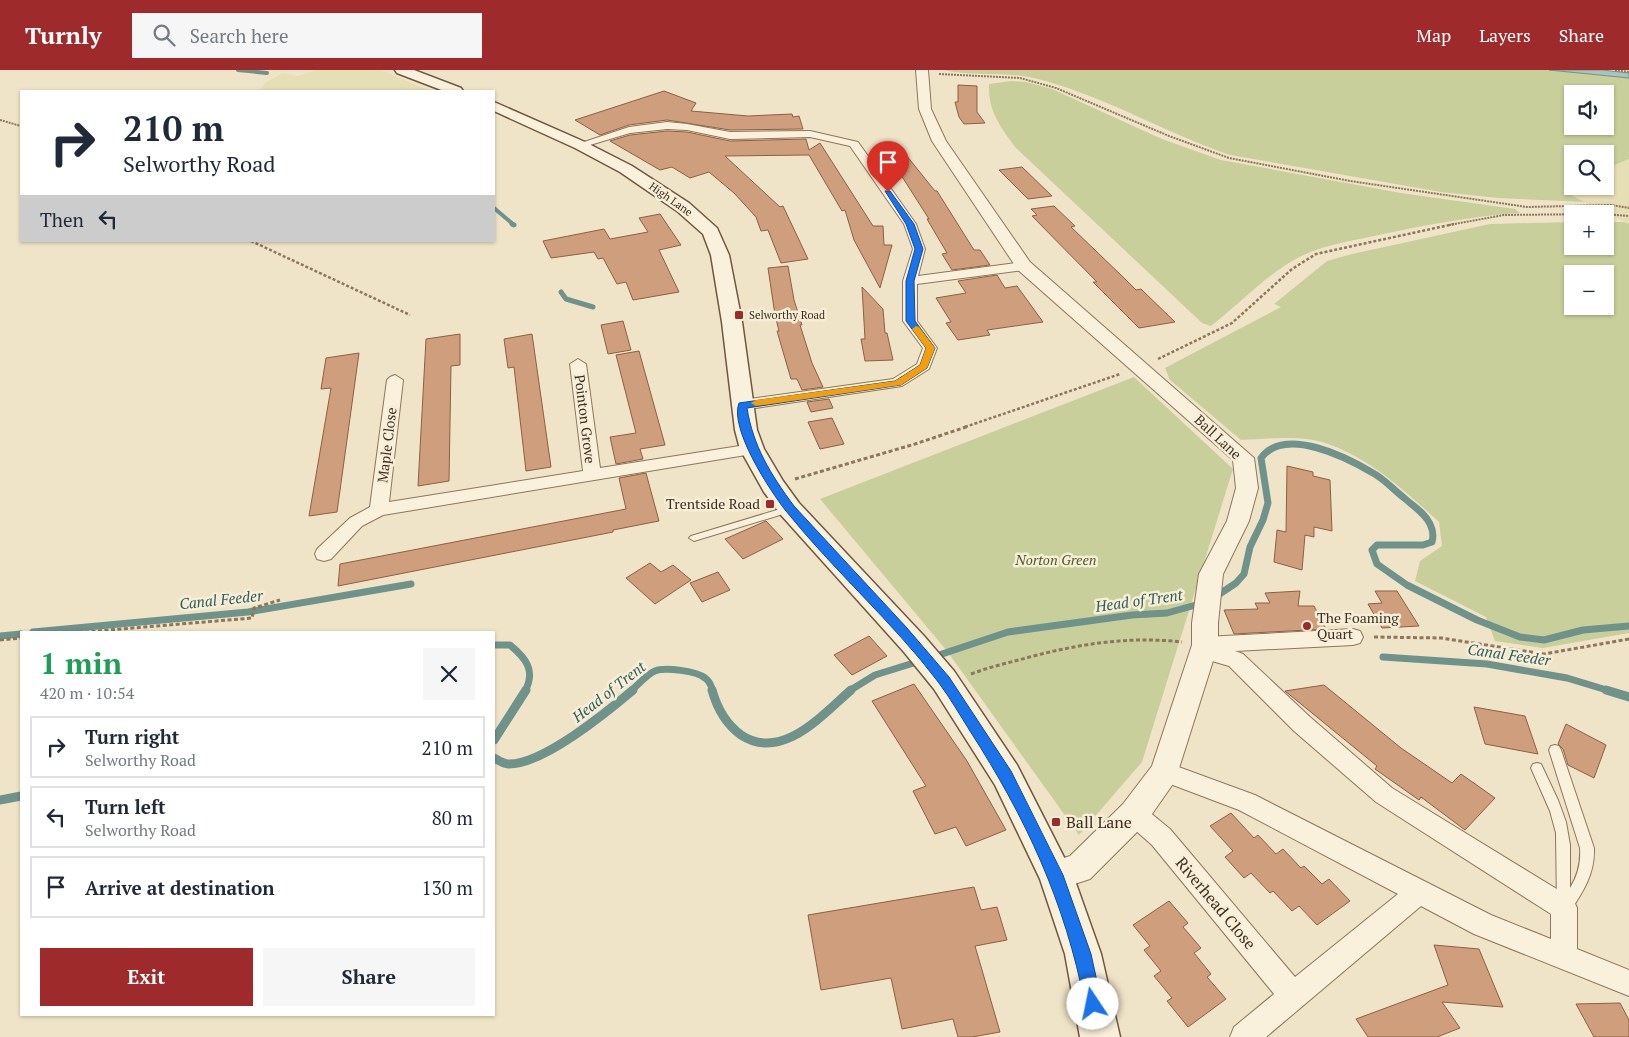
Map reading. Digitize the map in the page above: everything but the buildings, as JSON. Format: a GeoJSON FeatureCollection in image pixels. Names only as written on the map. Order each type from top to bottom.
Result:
{"type":"FeatureCollection","features":[{"type":"Feature","properties":{"kind":"main road"},"geometry":{"type":"LineString","coordinates":[[402,70],[453,90]]}},
{"type":"Feature","properties":{"kind":"main road","name":"High Lane"},"geometry":{"type":"LineString","coordinates":[[495,106],[580,145],[626,169],[689,211],[711,232],[720,255],[746,430],[752,449],[773,486],[790,509],[914,644],[946,682],[1006,775],[1056,875],[1083,954],[1100,1037]]}},
{"type":"Feature","properties":{"kind":"street","name":"Ball Lane"},"geometry":{"type":"LineString","coordinates":[[922,72],[925,109],[939,141],[1024,266],[1243,458],[1247,488],[1238,521],[1211,574],[1204,640],[1165,772],[1134,814],[1080,868],[1056,875]]}},
{"type":"Feature","properties":{"kind":"street"},"geometry":{"type":"LineString","coordinates":[[580,145],[631,128],[653,125],[682,126],[735,136],[800,132],[839,138],[854,144],[910,224],[919,249],[910,281],[910,321],[930,348],[924,366],[897,383],[742,405]]}},
{"type":"Feature","properties":{"kind":"street"},"geometry":{"type":"LineString","coordinates":[[910,281],[1024,266]]}},
{"type":"Feature","properties":{"kind":"street","name":"Pointon Grove"},"geometry":{"type":"LineString","coordinates":[[578,364],[592,474]]}},
{"type":"Feature","properties":{"kind":"street","name":"Maple Close"},"geometry":{"type":"LineString","coordinates":[[379,510],[394,380]]}},
{"type":"Feature","properties":{"kind":"street"},"geometry":{"type":"LineString","coordinates":[[324,554],[356,522],[379,510],[752,449]]}},
{"type":"Feature","properties":{"kind":"street"},"geometry":{"type":"LineString","coordinates":[[1204,640],[1353,636]]}},
{"type":"Feature","properties":{"kind":"street"},"geometry":{"type":"LineString","coordinates":[[1204,640],[1236,660],[1302,724],[1384,795],[1564,908],[1564,957]]}},
{"type":"Feature","properties":{"kind":"street"},"geometry":{"type":"LineString","coordinates":[[1165,772],[1247,802],[1483,925],[1629,982]]}},
{"type":"Feature","properties":{"kind":"street","name":"Riverhead Close"},"geometry":{"type":"LineString","coordinates":[[1134,814],[1161,836],[1293,996]]}},
{"type":"Feature","properties":{"kind":"street"},"geometry":{"type":"LineString","coordinates":[[1244,1037],[1419,892]]}},
{"type":"Feature","properties":{"kind":"lane"},"geometry":{"type":"LineString","coordinates":[[694,538],[790,509]]}},
{"type":"Feature","properties":{"kind":"lane"},"geometry":{"type":"LineString","coordinates":[[1555,750],[1588,848],[1589,863],[1584,877],[1564,908]]}},
{"type":"Feature","properties":{"kind":"lane"},"geometry":{"type":"LineString","coordinates":[[1537,768],[1556,808],[1562,831],[1564,856],[1561,883],[1564,908]]}},
{"type":"Feature","properties":{"kind":"path"},"geometry":{"type":"LineString","coordinates":[[1615,70],[1629,72]]}},
{"type":"Feature","properties":{"kind":"path"},"geometry":{"type":"LineString","coordinates":[[922,72],[1020,78],[1056,88],[1169,136],[1229,158],[1350,182],[1518,206],[1611,205],[1629,208]]}},
{"type":"Feature","properties":{"kind":"path"},"geometry":{"type":"LineString","coordinates":[[0,120],[20,126]]}},
{"type":"Feature","properties":{"kind":"path"},"geometry":{"type":"LineString","coordinates":[[773,486],[915,444],[1140,367],[1231,323],[1257,302],[1284,274],[1298,263],[1316,254],[1448,225],[1504,215],[1564,214]]}},
{"type":"Feature","properties":{"kind":"path"},"geometry":{"type":"LineString","coordinates":[[1614,215],[1629,216]]}},
{"type":"Feature","properties":{"kind":"path"},"geometry":{"type":"LineString","coordinates":[[253,242],[410,314]]}},
{"type":"Feature","properties":{"kind":"path"},"geometry":{"type":"LineString","coordinates":[[97,631],[252,618],[254,608],[280,600]]}},
{"type":"Feature","properties":{"kind":"path"},"geometry":{"type":"LineString","coordinates":[[1353,636],[1441,638],[1544,654],[1629,639]]}},
{"type":"Feature","properties":{"kind":"path"},"geometry":{"type":"LineString","coordinates":[[946,682],[983,669],[1084,644],[1157,637],[1204,640]]}},
{"type":"Feature","properties":{"kind":"path"},"geometry":{"type":"LineString","coordinates":[[0,640],[20,638]]}},
{"type":"Feature","properties":{"kind":"shaded area"},"geometry":{"type":"Polygon","coordinates":[[[316,70],[381,70],[428,90],[260,90],[265,83],[283,73],[297,76],[316,70]]]}},
{"type":"Feature","properties":{"kind":"shaded area"},"geometry":{"type":"Polygon","coordinates":[[[1629,159],[1629,224],[1614,216],[1614,205],[1591,205],[1571,195],[1614,195],[1614,165],[1629,159]]]}},
{"type":"Feature","properties":{"kind":"green space"},"geometry":{"type":"Polygon","coordinates":[[[943,70],[1549,70],[1629,78],[1629,159],[1614,165],[1614,145],[1564,145],[1564,195],[1571,195],[1585,202],[1498,198],[1441,192],[1230,155],[1063,86],[1015,75],[943,70]]]}},
{"type":"Feature","properties":{"kind":"green space"},"geometry":{"type":"Polygon","coordinates":[[[1011,81],[1026,82],[1052,89],[1162,139],[1221,160],[1401,193],[1515,209],[1520,213],[1483,216],[1428,225],[1313,251],[1294,260],[1272,275],[1211,326],[1202,323],[1016,148],[996,118],[989,94],[989,84],[1011,81]]]}},
{"type":"Feature","properties":{"kind":"green space"},"geometry":{"type":"Polygon","coordinates":[[[1564,222],[1564,255],[1614,255],[1614,222],[1629,224],[1629,633],[1543,648],[1495,641],[1486,617],[1415,581],[1420,561],[1442,546],[1439,522],[1399,487],[1355,456],[1322,442],[1292,438],[1241,440],[1170,380],[1165,368],[1281,307],[1274,304],[1327,261],[1490,224],[1564,222]]]}},
{"type":"Feature","properties":{"kind":"green space","name":"Norton Green"},"geometry":{"type":"Polygon","coordinates":[[[1134,377],[1233,469],[1142,762],[1079,835],[947,651],[820,499],[1134,377]]]}},
{"type":"Feature","properties":{"kind":"water"},"geometry":{"type":"Polygon","coordinates":[[[1549,70],[1602,70],[1629,73],[1629,78],[1549,70]]]}},
{"type":"Feature","properties":{"kind":"waterway"},"geometry":{"type":"LineString","coordinates":[[238,70],[267,73]]}},
{"type":"Feature","properties":{"kind":"waterway"},"geometry":{"type":"LineString","coordinates":[[495,209],[514,225],[512,224]]}},
{"type":"Feature","properties":{"kind":"waterway"},"geometry":{"type":"LineString","coordinates":[[561,292],[566,299],[593,307]]}},
{"type":"Feature","properties":{"kind":"waterway","name":"Head of Trent"},"geometry":{"type":"LineString","coordinates":[[1215,597],[1236,583],[1244,574],[1250,547],[1263,520],[1268,503],[1261,458],[1272,449],[1285,445],[1300,444],[1332,453],[1373,473],[1425,516],[1432,530],[1432,542],[1423,545],[1377,545],[1372,550],[1377,564],[1407,585],[1477,620],[1520,637],[1544,640],[1583,630],[1629,626]]}},
{"type":"Feature","properties":{"kind":"waterway","name":"Canal Feeder"},"geometry":{"type":"LineString","coordinates":[[44,631],[248,612],[411,584]]}},
{"type":"Feature","properties":{"kind":"waterway","name":"Head of Trent"},"geometry":{"type":"LineString","coordinates":[[933,657],[1008,632],[1132,615],[1167,613],[1203,603]]}},
{"type":"Feature","properties":{"kind":"waterway","name":"Canal Feeder"},"geometry":{"type":"LineString","coordinates":[[0,636],[20,634]]}},
{"type":"Feature","properties":{"kind":"waterway","name":"Head of Trent"},"geometry":{"type":"LineString","coordinates":[[495,645],[510,645],[525,660],[530,677],[525,691]]}},
{"type":"Feature","properties":{"kind":"waterway","name":"Canal Feeder"},"geometry":{"type":"LineString","coordinates":[[1383,657],[1487,664],[1567,678],[1610,691]]}},
{"type":"Feature","properties":{"kind":"waterway","name":"Head of Trent"},"geometry":{"type":"LineString","coordinates":[[849,691],[875,675],[920,661]]}},
{"type":"Feature","properties":{"kind":"waterway","name":"Head of Trent"},"geometry":{"type":"LineString","coordinates":[[631,691],[652,672],[666,669],[701,676],[708,681],[713,691]]}},
{"type":"Feature","properties":{"kind":"waterway","name":"Head of Trent"},"geometry":{"type":"LineString","coordinates":[[495,738],[526,690]]}},
{"type":"Feature","properties":{"kind":"waterway","name":"Head of Trent"},"geometry":{"type":"LineString","coordinates":[[495,759],[508,764],[522,762],[538,756],[574,736],[633,690]]}},
{"type":"Feature","properties":{"kind":"waterway","name":"Head of Trent"},"geometry":{"type":"LineString","coordinates":[[712,690],[723,715],[736,731],[756,742],[771,743],[801,732],[851,690]]}},
{"type":"Feature","properties":{"kind":"waterway","name":"Canal Feeder"},"geometry":{"type":"LineString","coordinates":[[1606,690],[1629,697]]}},
{"type":"Feature","properties":{"kind":"waterway","name":"Head of Trent"},"geometry":{"type":"LineString","coordinates":[[0,800],[20,796]]}},
{"type":"Feature","properties":{"kind":"slow traffic"},"geometry":{"type":"LineString","coordinates":[[756,403],[897,383],[924,366],[930,348],[916,329]]}},
{"type":"Feature","properties":{"kind":"place","name":"Selworthy Road"},"geometry":{"type":"Point","coordinates":[739,315]}},
{"type":"Feature","properties":{"kind":"place","name":"Trentside Road"},"geometry":{"type":"Point","coordinates":[770,504]}},
{"type":"Feature","properties":{"kind":"place","name":"The Foaming Quart"},"geometry":{"type":"Point","coordinates":[1307,626]}},
{"type":"Feature","properties":{"kind":"place","name":"Ball Lane"},"geometry":{"type":"Point","coordinates":[1056,822]}},
{"type":"Feature","properties":{"kind":"route"},"geometry":{"type":"LineString","coordinates":[[888,192],[910,224],[919,249],[910,281],[910,321],[930,348],[924,366],[897,383],[742,405],[746,430],[752,449],[773,486],[790,509],[843,565],[944,680],[1006,775],[1056,875],[1083,954],[1093,1004]]}}]}
